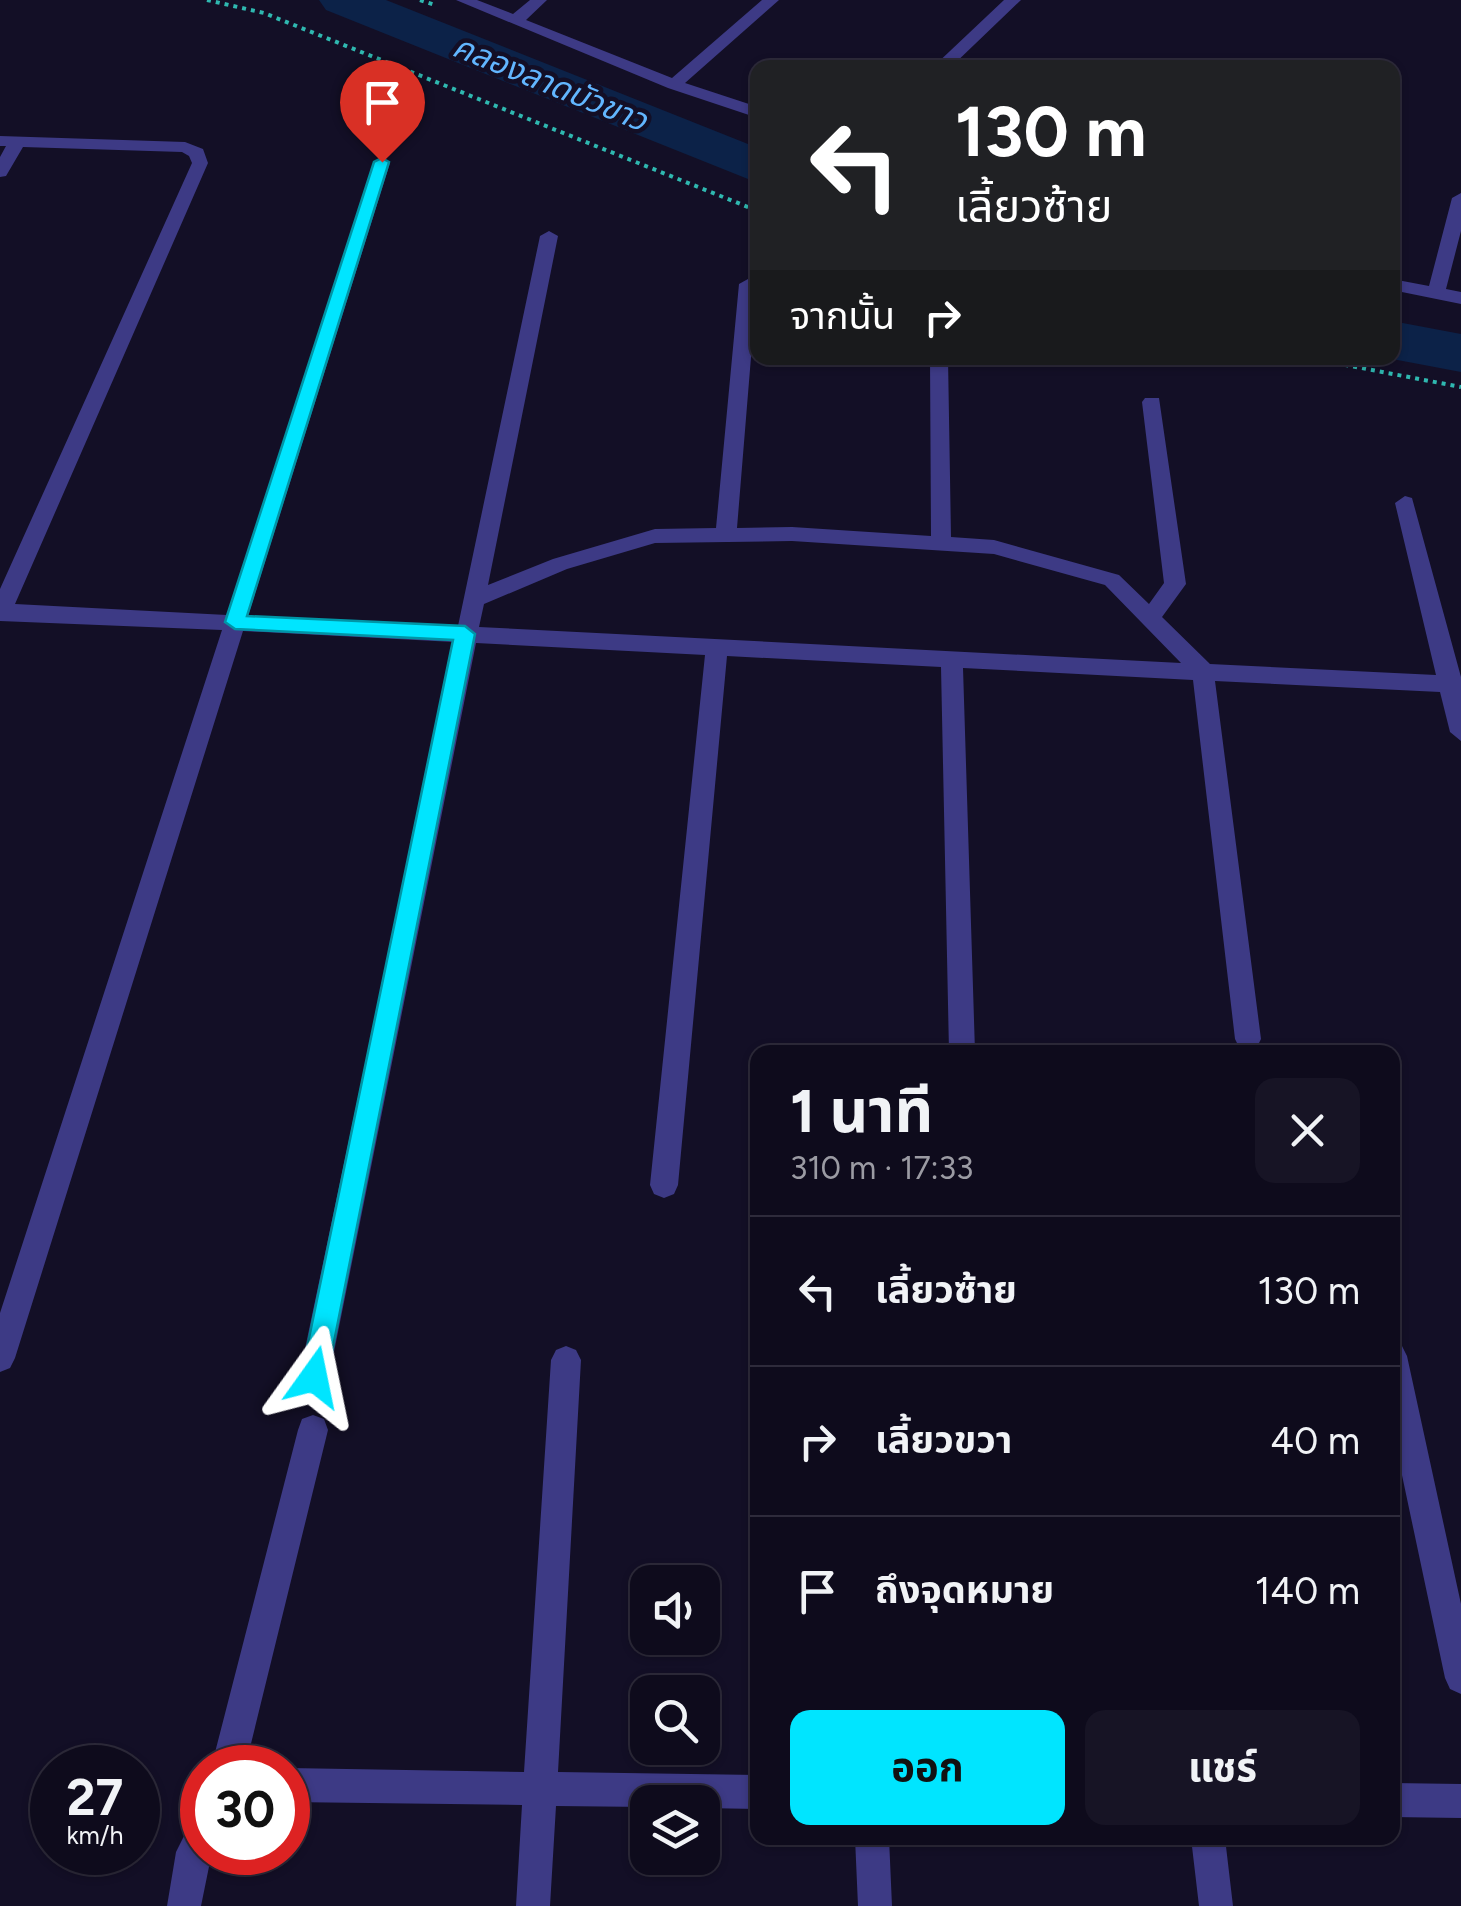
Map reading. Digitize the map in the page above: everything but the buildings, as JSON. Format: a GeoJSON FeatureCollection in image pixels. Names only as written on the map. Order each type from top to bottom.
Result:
{"type":"FeatureCollection","features":[{"type":"Feature","properties":{"kind":"street"},"geometry":{"type":"LineString","coordinates":[[464,0],[674,85],[750,110]]}},
{"type":"Feature","properties":{"kind":"street"},"geometry":{"type":"LineString","coordinates":[[523,23],[538,0]]}},
{"type":"Feature","properties":{"kind":"street"},"geometry":{"type":"LineString","coordinates":[[674,85],[771,0]]}},
{"type":"Feature","properties":{"kind":"street"},"geometry":{"type":"LineString","coordinates":[[949,60],[1013,0]]}},
{"type":"Feature","properties":{"kind":"street"},"geometry":{"type":"LineString","coordinates":[[0,172],[8,142],[185,146],[197,153],[200,162],[0,612],[1456,685]]}},
{"type":"Feature","properties":{"kind":"street"},"geometry":{"type":"LineString","coordinates":[[0,1358],[382,162]]}},
{"type":"Feature","properties":{"kind":"street"},"geometry":{"type":"LineString","coordinates":[[1436,293],[1461,198]]}},
{"type":"Feature","properties":{"kind":"street"},"geometry":{"type":"LineString","coordinates":[[314,1377],[550,236]]}},
{"type":"Feature","properties":{"kind":"street"},"geometry":{"type":"LineString","coordinates":[[726,535],[748,284]]}},
{"type":"Feature","properties":{"kind":"street"},"geometry":{"type":"LineString","coordinates":[[1400,286],[1461,298]]}},
{"type":"Feature","properties":{"kind":"street"},"geometry":{"type":"LineString","coordinates":[[939,365],[941,544]]}},
{"type":"Feature","properties":{"kind":"street"},"geometry":{"type":"LineString","coordinates":[[1150,618],[1175,584],[1152,402]]}},
{"type":"Feature","properties":{"kind":"street"},"geometry":{"type":"LineString","coordinates":[[1404,503],[1456,685],[1461,732]]}},
{"type":"Feature","properties":{"kind":"street"},"geometry":{"type":"LineString","coordinates":[[472,600],[560,564],[655,536],[792,534],[994,547],[1112,580],[1202,672],[1248,1039]]}},
{"type":"Feature","properties":{"kind":"street"},"geometry":{"type":"LineString","coordinates":[[664,1185],[717,647]]}},
{"type":"Feature","properties":{"kind":"street"},"geometry":{"type":"LineString","coordinates":[[952,659],[962,1045]]}},
{"type":"Feature","properties":{"kind":"street"},"geometry":{"type":"LineString","coordinates":[[533,1906],[566,1360]]}},
{"type":"Feature","properties":{"kind":"street"},"geometry":{"type":"LineString","coordinates":[[1400,1393],[1461,1678]]}},
{"type":"Feature","properties":{"kind":"street"},"geometry":{"type":"LineString","coordinates":[[234,1745],[313,1430]]}},
{"type":"Feature","properties":{"kind":"street"},"geometry":{"type":"LineString","coordinates":[[310,1785],[750,1792]]}},
{"type":"Feature","properties":{"kind":"street"},"geometry":{"type":"LineString","coordinates":[[1400,1800],[1461,1802]]}},
{"type":"Feature","properties":{"kind":"street"},"geometry":{"type":"LineString","coordinates":[[872,1845],[875,1906]]}},
{"type":"Feature","properties":{"kind":"street"},"geometry":{"type":"LineString","coordinates":[[1209,1845],[1216,1906]]}},
{"type":"Feature","properties":{"kind":"street"},"geometry":{"type":"LineString","coordinates":[[184,1906],[189,1875]]}},
{"type":"Feature","properties":{"kind":"path"},"geometry":{"type":"LineString","coordinates":[[207,0],[264,13],[750,209]]}},
{"type":"Feature","properties":{"kind":"path"},"geometry":{"type":"LineString","coordinates":[[1346,365],[1461,387]]}},
{"type":"Feature","properties":{"kind":"waterway","name":"คลองลาดบัวขาว"},"geometry":{"type":"LineString","coordinates":[[343,0],[750,164]]}},
{"type":"Feature","properties":{"kind":"waterway","name":"คลองลาดบัวขาว"},"geometry":{"type":"LineString","coordinates":[[1400,342],[1461,353]]}},
{"type":"Feature","properties":{"kind":"route"},"geometry":{"type":"LineString","coordinates":[[314,1377],[465,634],[235,622],[382,162]]}}]}
